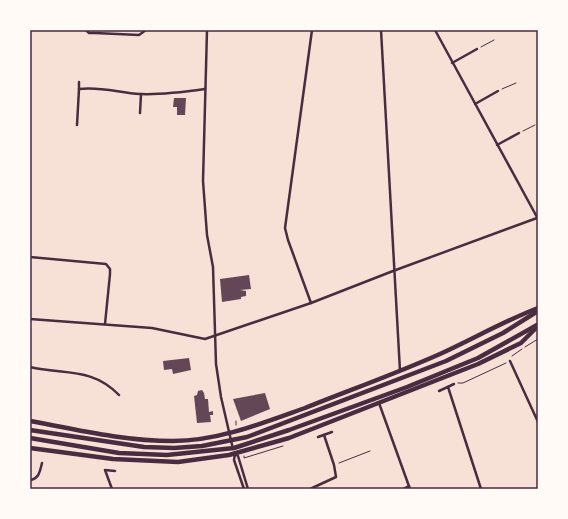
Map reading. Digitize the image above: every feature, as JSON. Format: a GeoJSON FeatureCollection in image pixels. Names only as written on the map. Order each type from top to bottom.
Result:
{"type":"FeatureCollection","features":[{"type":"Feature","properties":{"kind":"highway"},"geometry":{"type":"LineString","coordinates":[[229,435],[400,371],[466,342],[510,318],[538,308]]}},
{"type":"Feature","properties":{"kind":"highway"},"geometry":{"type":"LineString","coordinates":[[30,430],[119,444],[174,448],[202,446],[247,437],[446,361],[503,333],[538,311]]}},
{"type":"Feature","properties":{"kind":"highway"},"geometry":{"type":"LineString","coordinates":[[30,448],[113,459],[178,462],[234,452],[267,444],[478,364],[521,343],[538,325]]}},
{"type":"Feature","properties":{"kind":"highway"},"geometry":{"type":"LineString","coordinates":[[30,438],[119,453],[175,454],[234,448],[407,387],[478,358],[538,325]]}},
{"type":"Feature","properties":{"kind":"highway"},"geometry":{"type":"LineString","coordinates":[[30,421],[126,439],[175,441],[242,435],[267,444]]}},
{"type":"Feature","properties":{"kind":"highway"},"geometry":{"type":"LineString","coordinates":[[175,441],[205,453],[234,452]]}},
{"type":"Feature","properties":{"kind":"street"},"geometry":{"type":"LineString","coordinates":[[86,30],[89,33],[95,34],[139,35],[146,30]]}},
{"type":"Feature","properties":{"kind":"street"},"geometry":{"type":"LineString","coordinates":[[207,30],[203,181],[207,234],[213,268],[216,364],[229,435],[234,452],[234,460],[244,489]]}},
{"type":"Feature","properties":{"kind":"street"},"geometry":{"type":"LineString","coordinates":[[311,303],[285,228],[312,30]]}},
{"type":"Feature","properties":{"kind":"street"},"geometry":{"type":"LineString","coordinates":[[381,30],[393,271],[400,371]]}},
{"type":"Feature","properties":{"kind":"street"},"geometry":{"type":"LineString","coordinates":[[30,318],[152,328],[205,339],[215,337],[311,303],[393,271],[538,219],[435,30]]}},
{"type":"Feature","properties":{"kind":"street"},"geometry":{"type":"LineString","coordinates":[[452,63],[477,49]]}},
{"type":"Feature","properties":{"kind":"street"},"geometry":{"type":"LineString","coordinates":[[77,125],[79,82]]}},
{"type":"Feature","properties":{"kind":"street"},"geometry":{"type":"LineString","coordinates":[[79,89],[90,88],[141,94],[160,94],[205,89]]}},
{"type":"Feature","properties":{"kind":"street"},"geometry":{"type":"LineString","coordinates":[[475,104],[498,91]]}},
{"type":"Feature","properties":{"kind":"street"},"geometry":{"type":"LineString","coordinates":[[140,113],[141,94]]}},
{"type":"Feature","properties":{"kind":"street"},"geometry":{"type":"LineString","coordinates":[[497,145],[519,133]]}},
{"type":"Feature","properties":{"kind":"street"},"geometry":{"type":"LineString","coordinates":[[30,257],[106,264],[110,269],[110,274],[105,324]]}},
{"type":"Feature","properties":{"kind":"street"},"geometry":{"type":"LineString","coordinates":[[510,361],[538,422]]}},
{"type":"Feature","properties":{"kind":"street"},"geometry":{"type":"LineString","coordinates":[[30,367],[64,373],[76,372],[87,374],[102,381],[120,395]]}},
{"type":"Feature","properties":{"kind":"street"},"geometry":{"type":"LineString","coordinates":[[439,391],[454,384]]}},
{"type":"Feature","properties":{"kind":"street"},"geometry":{"type":"LineString","coordinates":[[448,386],[481,489]]}},
{"type":"Feature","properties":{"kind":"street"},"geometry":{"type":"LineString","coordinates":[[379,402],[410,488],[403,489]]}},
{"type":"Feature","properties":{"kind":"street"},"geometry":{"type":"LineString","coordinates":[[318,437],[332,432]]}},
{"type":"Feature","properties":{"kind":"street"},"geometry":{"type":"LineString","coordinates":[[310,489],[336,477],[334,465],[324,435]]}},
{"type":"Feature","properties":{"kind":"street"},"geometry":{"type":"LineString","coordinates":[[234,452],[238,456],[248,489]]}},
{"type":"Feature","properties":{"kind":"street"},"geometry":{"type":"LineString","coordinates":[[30,480],[34,480],[39,475],[42,464]]}},
{"type":"Feature","properties":{"kind":"street"},"geometry":{"type":"LineString","coordinates":[[112,489],[105,470],[115,471]]}},
{"type":"Feature","properties":{"kind":"path"},"geometry":{"type":"LineString","coordinates":[[477,49],[494,40]]}},
{"type":"Feature","properties":{"kind":"path"},"geometry":{"type":"LineString","coordinates":[[498,91],[516,82]]}},
{"type":"Feature","properties":{"kind":"path"},"geometry":{"type":"LineString","coordinates":[[519,133],[535,125]]}},
{"type":"Feature","properties":{"kind":"path"},"geometry":{"type":"LineString","coordinates":[[249,456],[286,445]]}},
{"type":"Feature","properties":{"kind":"path"},"geometry":{"type":"LineString","coordinates":[[334,465],[370,451]]}},
{"type":"Feature","properties":{"kind":"building"},"geometry":{"type":"Polygon","coordinates":[[[174,98],[186,98],[185,115],[177,115],[177,107],[173,107],[174,98]]]}},
{"type":"Feature","properties":{"kind":"building"},"geometry":{"type":"Polygon","coordinates":[[[249,275],[251,289],[240,290],[246,291],[246,296],[241,297],[241,299],[222,302],[220,279],[249,275]]]}},
{"type":"Feature","properties":{"kind":"building"},"geometry":{"type":"Polygon","coordinates":[[[189,358],[191,370],[173,374],[172,369],[164,370],[163,361],[189,358]]]}},
{"type":"Feature","properties":{"kind":"building"},"geometry":{"type":"Polygon","coordinates":[[[202,390],[205,399],[208,399],[209,412],[213,411],[213,415],[210,415],[211,422],[197,423],[194,396],[197,395],[198,391],[202,390]]]}},
{"type":"Feature","properties":{"kind":"building"},"geometry":{"type":"Polygon","coordinates":[[[265,393],[270,409],[241,421],[233,399],[265,393]]]}}]}
